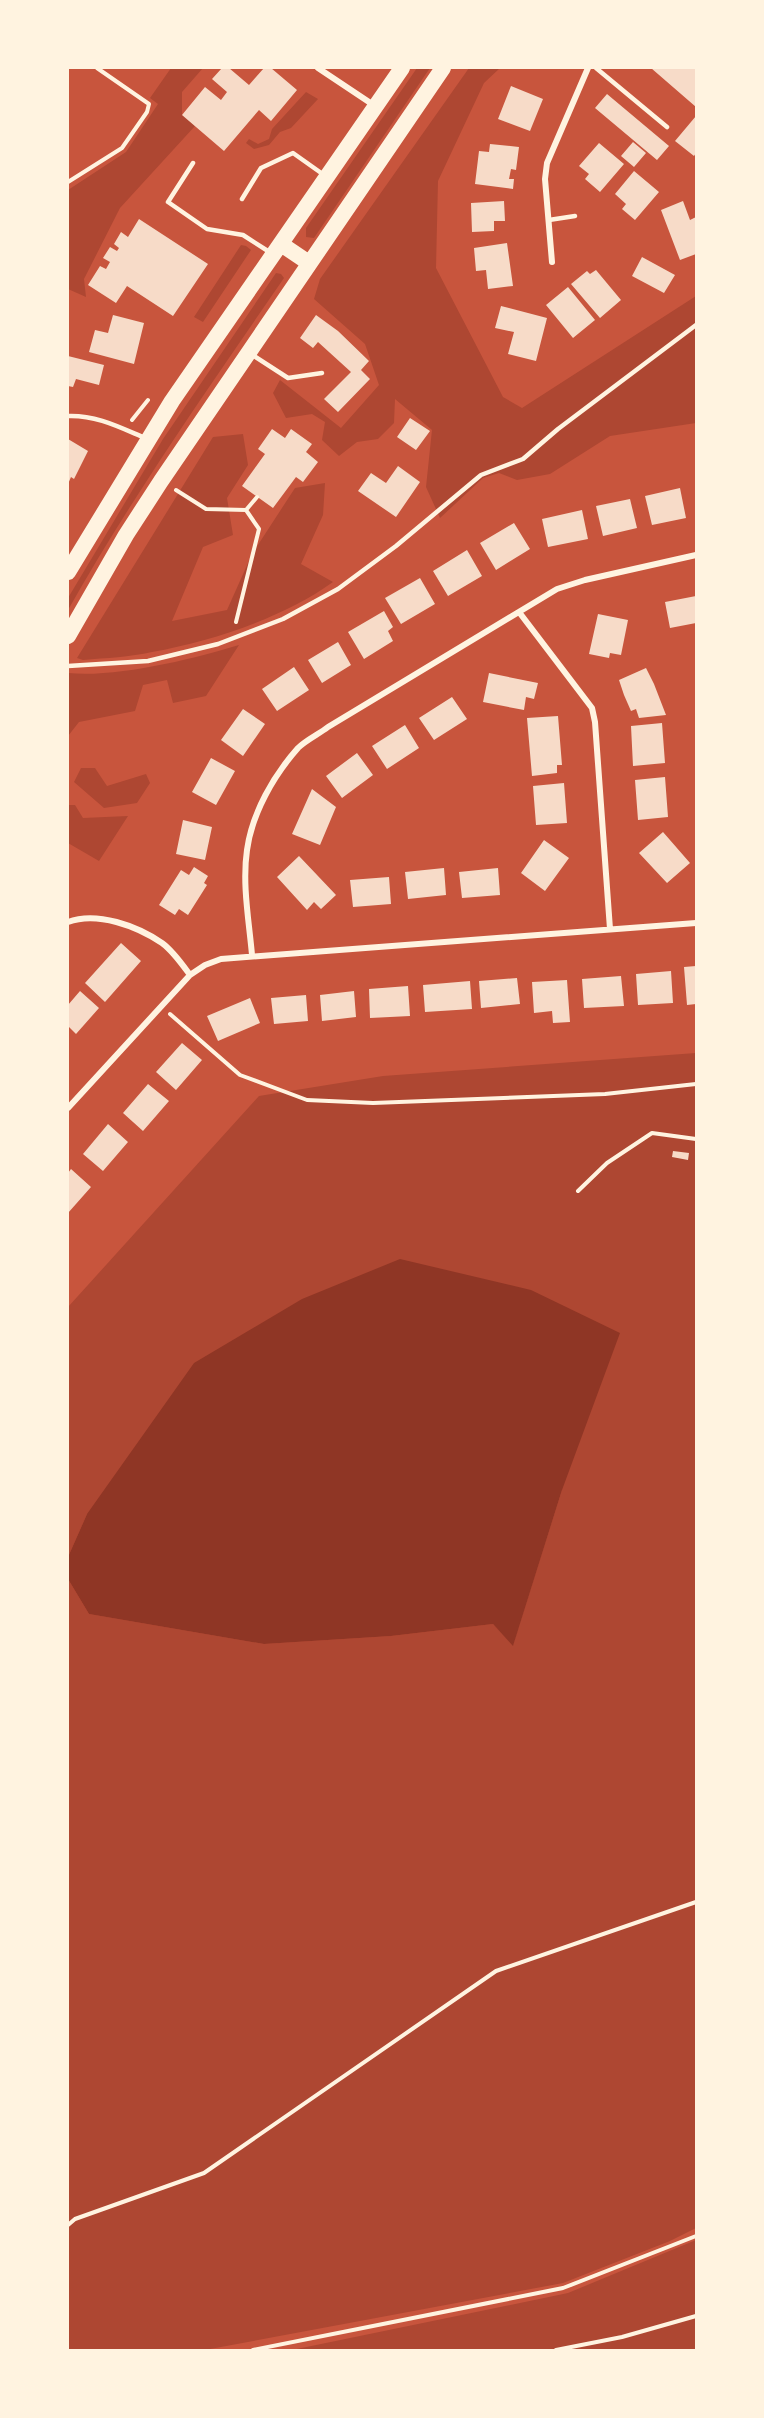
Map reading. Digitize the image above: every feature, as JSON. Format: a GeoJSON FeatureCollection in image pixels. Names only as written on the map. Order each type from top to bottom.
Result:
{"type":"FeatureCollection","features":[{"type":"Feature","properties":{"kind":"highway"},"geometry":{"type":"LineString","coordinates":[[68,572],[147,440],[402,68]]}},
{"type":"Feature","properties":{"kind":"highway"},"geometry":{"type":"LineString","coordinates":[[68,636],[126,535],[443,68]]}},
{"type":"Feature","properties":{"kind":"highway"},"geometry":{"type":"LineString","coordinates":[[277,249],[309,263]]}},
{"type":"Feature","properties":{"kind":"street"},"geometry":{"type":"LineString","coordinates":[[318,68],[375,106]]}},
{"type":"Feature","properties":{"kind":"street"},"geometry":{"type":"LineString","coordinates":[[552,262],[545,179],[548,164],[588,68]]}},
{"type":"Feature","properties":{"kind":"street"},"geometry":{"type":"LineString","coordinates":[[252,955],[246,881],[247,849],[253,823],[262,801],[299,747],[328,727],[557,589],[585,580],[696,555]]}},
{"type":"Feature","properties":{"kind":"street"},"geometry":{"type":"LineString","coordinates":[[519,612],[591,708],[595,722],[610,929]]}},
{"type":"Feature","properties":{"kind":"street"},"geometry":{"type":"LineString","coordinates":[[68,922],[93,918],[118,923],[136,930],[163,944],[190,975]]}},
{"type":"Feature","properties":{"kind":"street"},"geometry":{"type":"LineString","coordinates":[[68,1108],[190,975],[205,965],[221,959],[696,923]]}},
{"type":"Feature","properties":{"kind":"lane"},"geometry":{"type":"LineString","coordinates":[[596,68],[667,127]]}},
{"type":"Feature","properties":{"kind":"lane"},"geometry":{"type":"LineString","coordinates":[[242,199],[261,168],[293,153],[327,177]]}},
{"type":"Feature","properties":{"kind":"lane"},"geometry":{"type":"LineString","coordinates":[[193,163],[168,202],[207,229],[243,235],[277,249]]}},
{"type":"Feature","properties":{"kind":"lane"},"geometry":{"type":"LineString","coordinates":[[549,220],[575,216]]}},
{"type":"Feature","properties":{"kind":"lane"},"geometry":{"type":"LineString","coordinates":[[68,666],[148,661],[218,645],[283,619],[338,589],[396,546],[481,475],[523,459],[558,429],[696,325]]}},
{"type":"Feature","properties":{"kind":"lane"},"geometry":{"type":"LineString","coordinates":[[249,352],[288,378],[322,373]]}},
{"type":"Feature","properties":{"kind":"lane"},"geometry":{"type":"LineString","coordinates":[[68,416],[82,415],[98,419],[147,440]]}},
{"type":"Feature","properties":{"kind":"path"},"geometry":{"type":"LineString","coordinates":[[68,182],[122,148],[147,112],[149,104],[97,68]]}},
{"type":"Feature","properties":{"kind":"path"},"geometry":{"type":"LineString","coordinates":[[182,494],[206,509],[246,510]]}},
{"type":"Feature","properties":{"kind":"path"},"geometry":{"type":"LineString","coordinates":[[246,510],[257,497]]}},
{"type":"Feature","properties":{"kind":"path"},"geometry":{"type":"LineString","coordinates":[[241,635],[236,622],[259,529],[246,510]]}},
{"type":"Feature","properties":{"kind":"path"},"geometry":{"type":"LineString","coordinates":[[160,1006],[240,1075],[307,1100],[373,1103],[605,1094],[696,1084]]}},
{"type":"Feature","properties":{"kind":"path"},"geometry":{"type":"LineString","coordinates":[[578,1191],[607,1163],[652,1133],[696,1139]]}},
{"type":"Feature","properties":{"kind":"path"},"geometry":{"type":"LineString","coordinates":[[68,2225],[75,2219],[204,2173],[496,1971],[696,1902]]}},
{"type":"Feature","properties":{"kind":"path"},"geometry":{"type":"LineString","coordinates":[[253,2350],[563,2288],[696,2236]]}},
{"type":"Feature","properties":{"kind":"path"},"geometry":{"type":"LineString","coordinates":[[556,2350],[622,2337],[696,2316]]}},
{"type":"Feature","properties":{"kind":"shaded area"},"geometry":{"type":"Polygon","coordinates":[[[171,68],[203,68],[182,92],[182,114],[195,126],[120,208],[84,279],[86,297],[68,289],[68,190],[126,152],[158,104],[150,98],[171,68]]]}},
{"type":"Feature","properties":{"kind":"shaded area"},"geometry":{"type":"Polygon","coordinates":[[[417,68],[430,68],[314,238],[306,237],[306,228],[417,68]]]}},
{"type":"Feature","properties":{"kind":"shaded area"},"geometry":{"type":"Polygon","coordinates":[[[469,68],[500,68],[484,83],[438,181],[436,268],[503,397],[522,408],[696,296],[696,423],[610,436],[550,474],[517,480],[499,473],[483,478],[440,518],[426,487],[432,430],[395,399],[394,423],[378,439],[357,442],[339,456],[322,440],[325,422],[312,414],[286,418],[273,393],[280,380],[341,428],[379,385],[365,344],[314,299],[320,279],[469,68]]]}},
{"type":"Feature","properties":{"kind":"shaded area"},"geometry":{"type":"Polygon","coordinates":[[[306,92],[318,99],[291,128],[280,132],[269,145],[254,149],[246,143],[249,139],[258,144],[269,139],[272,129],[306,92]]]}},
{"type":"Feature","properties":{"kind":"shaded area"},"geometry":{"type":"Polygon","coordinates":[[[241,245],[251,250],[203,322],[194,317],[241,245]]]}},
{"type":"Feature","properties":{"kind":"shaded area"},"geometry":{"type":"Polygon","coordinates":[[[276,273],[281,274],[284,278],[145,483],[68,610],[68,598],[163,439],[276,273]]]}},
{"type":"Feature","properties":{"kind":"shaded area"},"geometry":{"type":"Polygon","coordinates":[[[243,434],[248,465],[227,498],[233,535],[203,547],[172,621],[227,610],[252,554],[295,488],[325,483],[323,515],[301,564],[333,582],[292,607],[222,635],[135,655],[83,660],[77,658],[213,437],[243,434]]]}},
{"type":"Feature","properties":{"kind":"shaded area"},"geometry":{"type":"Polygon","coordinates":[[[239,645],[206,696],[173,703],[167,680],[143,685],[135,711],[79,722],[68,736],[68,673],[108,673],[131,670],[200,656],[239,645]]]}},
{"type":"Feature","properties":{"kind":"shaded area"},"geometry":{"type":"Polygon","coordinates":[[[81,768],[95,768],[107,786],[146,774],[150,783],[137,803],[104,808],[74,782],[81,768]]]}},
{"type":"Feature","properties":{"kind":"shaded area"},"geometry":{"type":"Polygon","coordinates":[[[68,805],[75,805],[83,818],[128,816],[99,861],[68,843],[68,805]]]}},
{"type":"Feature","properties":{"kind":"shaded area"},"geometry":{"type":"Polygon","coordinates":[[[696,1053],[696,2228],[670,2241],[563,2283],[210,2349],[68,2350],[68,1579],[89,1614],[264,1644],[391,1636],[493,1624],[513,1645],[562,1490],[87,1514],[68,1557],[68,1307],[259,1096],[383,1076],[696,1053]]]}},
{"type":"Feature","properties":{"kind":"shaded area"},"geometry":{"type":"Polygon","coordinates":[[[400,1259],[531,1290],[620,1333],[562,1490],[513,1646],[493,1624],[391,1636],[264,1644],[89,1614],[68,1579],[68,1557],[87,1514],[194,1363],[302,1299],[400,1259]]]}},
{"type":"Feature","properties":{"kind":"shaded area"},"geometry":{"type":"Polygon","coordinates":[[[696,2240],[696,2350],[292,2350],[568,2293],[696,2240]]]}},
{"type":"Feature","properties":{"kind":"building"},"geometry":{"type":"Polygon","coordinates":[[[222,68],[229,68],[249,85],[264,68],[271,68],[297,90],[271,121],[259,110],[224,151],[182,115],[205,87],[221,100],[227,92],[212,79],[222,68]]]}},
{"type":"Feature","properties":{"kind":"building"},"geometry":{"type":"Polygon","coordinates":[[[651,68],[696,68],[696,107],[651,68]]]}},
{"type":"Feature","properties":{"kind":"building"},"geometry":{"type":"Polygon","coordinates":[[[511,86],[543,99],[530,131],[498,119],[511,86]]]}},
{"type":"Feature","properties":{"kind":"building"},"geometry":{"type":"Polygon","coordinates":[[[607,94],[669,146],[657,160],[595,108],[607,94]]]}},
{"type":"Feature","properties":{"kind":"building"},"geometry":{"type":"Polygon","coordinates":[[[696,116],[696,153],[694,156],[675,141],[696,116]]]}},
{"type":"Feature","properties":{"kind":"building"},"geometry":{"type":"Polygon","coordinates":[[[633,142],[646,153],[634,167],[621,156],[633,142]]]}},
{"type":"Feature","properties":{"kind":"building"},"geometry":{"type":"Polygon","coordinates":[[[599,143],[624,164],[600,192],[585,179],[589,174],[579,166],[599,143]]]}},
{"type":"Feature","properties":{"kind":"building"},"geometry":{"type":"Polygon","coordinates":[[[490,144],[519,147],[516,170],[511,169],[509,179],[514,179],[513,189],[475,184],[479,151],[489,152],[490,144]]]}},
{"type":"Feature","properties":{"kind":"building"},"geometry":{"type":"Polygon","coordinates":[[[634,171],[659,192],[635,220],[622,209],[626,204],[615,194],[634,171]]]}},
{"type":"Feature","properties":{"kind":"building"},"geometry":{"type":"Polygon","coordinates":[[[504,201],[505,221],[494,221],[494,231],[472,232],[471,203],[504,201]]]}},
{"type":"Feature","properties":{"kind":"building"},"geometry":{"type":"Polygon","coordinates":[[[683,201],[690,220],[696,217],[696,254],[680,260],[661,210],[683,201]]]}},
{"type":"Feature","properties":{"kind":"building"},"geometry":{"type":"Polygon","coordinates":[[[139,219],[208,264],[173,316],[127,286],[116,303],[88,285],[100,266],[106,269],[110,262],[103,258],[110,247],[117,251],[119,248],[114,244],[121,232],[128,237],[139,219]]]}},
{"type":"Feature","properties":{"kind":"building"},"geometry":{"type":"Polygon","coordinates":[[[507,243],[513,286],[488,289],[486,270],[476,271],[474,248],[507,243]]]}},
{"type":"Feature","properties":{"kind":"building"},"geometry":{"type":"Polygon","coordinates":[[[642,257],[675,275],[664,293],[632,276],[642,257]]]}},
{"type":"Feature","properties":{"kind":"building"},"geometry":{"type":"Polygon","coordinates":[[[596,270],[621,300],[600,318],[571,284],[587,271],[590,274],[596,270]]]}},
{"type":"Feature","properties":{"kind":"building"},"geometry":{"type":"Polygon","coordinates":[[[568,287],[595,320],[573,338],[546,305],[568,287]]]}},
{"type":"Feature","properties":{"kind":"building"},"geometry":{"type":"Polygon","coordinates":[[[501,306],[547,318],[536,361],[508,354],[514,332],[495,328],[501,306]]]}},
{"type":"Feature","properties":{"kind":"building"},"geometry":{"type":"Polygon","coordinates":[[[113,315],[144,323],[134,364],[89,352],[95,330],[108,333],[113,315]]]}},
{"type":"Feature","properties":{"kind":"building"},"geometry":{"type":"Polygon","coordinates":[[[316,315],[338,331],[369,361],[361,370],[370,379],[338,412],[324,399],[351,372],[318,342],[313,348],[300,338],[316,315]]]}},
{"type":"Feature","properties":{"kind":"building"},"geometry":{"type":"Polygon","coordinates":[[[68,356],[104,365],[99,385],[76,379],[73,387],[68,386],[68,356]]]}},
{"type":"Feature","properties":{"kind":"building"},"geometry":{"type":"Polygon","coordinates":[[[410,418],[430,431],[416,450],[397,437],[410,418]]]}},
{"type":"Feature","properties":{"kind":"building"},"geometry":{"type":"Polygon","coordinates":[[[272,429],[285,438],[291,429],[312,444],[306,452],[318,462],[303,482],[296,477],[273,508],[242,486],[265,454],[258,449],[272,429]]]}},
{"type":"Feature","properties":{"kind":"building"},"geometry":{"type":"Polygon","coordinates":[[[68,439],[88,451],[74,479],[71,477],[68,484],[68,439]]]}},
{"type":"Feature","properties":{"kind":"building"},"geometry":{"type":"Polygon","coordinates":[[[398,466],[420,482],[396,517],[358,491],[371,473],[386,483],[398,466]]]}},
{"type":"Feature","properties":{"kind":"building"},"geometry":{"type":"Polygon","coordinates":[[[680,488],[686,518],[652,525],[645,496],[680,488]]]}},
{"type":"Feature","properties":{"kind":"building"},"geometry":{"type":"Polygon","coordinates":[[[630,499],[637,528],[603,536],[596,506],[630,499]]]}},
{"type":"Feature","properties":{"kind":"building"},"geometry":{"type":"Polygon","coordinates":[[[582,510],[588,539],[548,547],[542,519],[582,510]]]}},
{"type":"Feature","properties":{"kind":"building"},"geometry":{"type":"Polygon","coordinates":[[[514,523],[530,549],[496,570],[480,543],[514,523]]]}},
{"type":"Feature","properties":{"kind":"building"},"geometry":{"type":"Polygon","coordinates":[[[467,550],[482,576],[448,596],[433,571],[467,550]]]}},
{"type":"Feature","properties":{"kind":"building"},"geometry":{"type":"Polygon","coordinates":[[[420,578],[435,604],[401,624],[385,598],[420,578]]]}},
{"type":"Feature","properties":{"kind":"building"},"geometry":{"type":"Polygon","coordinates":[[[696,596],[696,623],[670,628],[665,602],[696,596]]]}},
{"type":"Feature","properties":{"kind":"building"},"geometry":{"type":"Polygon","coordinates":[[[384,611],[393,627],[388,631],[393,641],[364,659],[348,632],[384,611]]]}},
{"type":"Feature","properties":{"kind":"building"},"geometry":{"type":"Polygon","coordinates":[[[598,614],[628,620],[621,655],[610,653],[609,658],[589,654],[598,614]]]}},
{"type":"Feature","properties":{"kind":"building"},"geometry":{"type":"Polygon","coordinates":[[[338,642],[351,665],[322,683],[308,660],[338,642]]]}},
{"type":"Feature","properties":{"kind":"building"},"geometry":{"type":"Polygon","coordinates":[[[294,667],[309,690],[277,711],[262,689],[294,667]]]}},
{"type":"Feature","properties":{"kind":"building"},"geometry":{"type":"Polygon","coordinates":[[[646,668],[666,715],[639,718],[636,709],[631,711],[624,695],[619,680],[646,668]]]}},
{"type":"Feature","properties":{"kind":"building"},"geometry":{"type":"Polygon","coordinates":[[[489,673],[538,683],[534,699],[526,697],[524,710],[483,702],[489,673]]]}},
{"type":"Feature","properties":{"kind":"building"},"geometry":{"type":"Polygon","coordinates":[[[452,697],[467,719],[434,740],[419,718],[452,697]]]}},
{"type":"Feature","properties":{"kind":"building"},"geometry":{"type":"Polygon","coordinates":[[[243,709],[265,724],[243,756],[221,740],[243,709]]]}},
{"type":"Feature","properties":{"kind":"building"},"geometry":{"type":"Polygon","coordinates":[[[558,716],[562,765],[557,765],[557,773],[532,776],[527,718],[558,716]]]}},
{"type":"Feature","properties":{"kind":"building"},"geometry":{"type":"Polygon","coordinates":[[[662,723],[665,763],[633,766],[631,726],[662,723]]]}},
{"type":"Feature","properties":{"kind":"building"},"geometry":{"type":"Polygon","coordinates":[[[405,725],[419,748],[387,769],[372,746],[405,725]]]}},
{"type":"Feature","properties":{"kind":"building"},"geometry":{"type":"Polygon","coordinates":[[[357,753],[373,775],[342,798],[326,776],[357,753]]]}},
{"type":"Feature","properties":{"kind":"building"},"geometry":{"type":"Polygon","coordinates":[[[211,758],[235,771],[216,805],[192,792],[211,758]]]}},
{"type":"Feature","properties":{"kind":"building"},"geometry":{"type":"Polygon","coordinates":[[[665,777],[668,817],[638,820],[635,780],[665,777]]]}},
{"type":"Feature","properties":{"kind":"building"},"geometry":{"type":"Polygon","coordinates":[[[564,783],[567,823],[536,825],[533,786],[564,783]]]}},
{"type":"Feature","properties":{"kind":"building"},"geometry":{"type":"Polygon","coordinates":[[[312,789],[336,807],[320,845],[292,834],[312,789]]]}},
{"type":"Feature","properties":{"kind":"building"},"geometry":{"type":"Polygon","coordinates":[[[183,820],[212,827],[205,860],[176,854],[183,820]]]}},
{"type":"Feature","properties":{"kind":"building"},"geometry":{"type":"Polygon","coordinates":[[[663,832],[690,863],[667,883],[639,853],[663,832]]]}},
{"type":"Feature","properties":{"kind":"building"},"geometry":{"type":"Polygon","coordinates":[[[544,840],[569,858],[545,891],[521,873],[544,840]]]}},
{"type":"Feature","properties":{"kind":"building"},"geometry":{"type":"Polygon","coordinates":[[[299,856],[336,895],[321,909],[314,902],[307,910],[277,877],[299,856]]]}},
{"type":"Feature","properties":{"kind":"building"},"geometry":{"type":"Polygon","coordinates":[[[194,867],[208,876],[204,883],[207,885],[188,915],[179,909],[175,915],[159,905],[181,870],[189,875],[194,867]]]}},
{"type":"Feature","properties":{"kind":"building"},"geometry":{"type":"Polygon","coordinates":[[[444,868],[446,895],[408,899],[405,872],[444,868]]]}},
{"type":"Feature","properties":{"kind":"building"},"geometry":{"type":"Polygon","coordinates":[[[498,868],[500,895],[462,898],[459,872],[498,868]]]}},
{"type":"Feature","properties":{"kind":"building"},"geometry":{"type":"Polygon","coordinates":[[[389,877],[391,904],[353,907],[350,880],[389,877]]]}},
{"type":"Feature","properties":{"kind":"building"},"geometry":{"type":"Polygon","coordinates":[[[121,943],[141,961],[105,1002],[85,983],[121,943]]]}},
{"type":"Feature","properties":{"kind":"building"},"geometry":{"type":"Polygon","coordinates":[[[696,966],[696,1004],[687,1005],[684,967],[696,966]]]}},
{"type":"Feature","properties":{"kind":"building"},"geometry":{"type":"Polygon","coordinates":[[[671,971],[673,1003],[638,1005],[636,974],[671,971]]]}},
{"type":"Feature","properties":{"kind":"building"},"geometry":{"type":"Polygon","coordinates":[[[621,976],[624,1006],[584,1008],[582,979],[621,976]]]}},
{"type":"Feature","properties":{"kind":"building"},"geometry":{"type":"Polygon","coordinates":[[[517,978],[520,1004],[481,1008],[479,981],[517,978]]]}},
{"type":"Feature","properties":{"kind":"building"},"geometry":{"type":"Polygon","coordinates":[[[567,980],[570,1022],[553,1023],[552,1011],[534,1013],[532,982],[567,980]]]}},
{"type":"Feature","properties":{"kind":"building"},"geometry":{"type":"Polygon","coordinates":[[[470,981],[472,1009],[425,1012],[423,985],[470,981]]]}},
{"type":"Feature","properties":{"kind":"building"},"geometry":{"type":"Polygon","coordinates":[[[408,986],[410,1016],[370,1018],[369,989],[408,986]]]}},
{"type":"Feature","properties":{"kind":"building"},"geometry":{"type":"Polygon","coordinates":[[[80,991],[99,1008],[76,1034],[68,1026],[68,1005],[80,991]]]}},
{"type":"Feature","properties":{"kind":"building"},"geometry":{"type":"Polygon","coordinates":[[[354,991],[356,1017],[322,1021],[320,995],[354,991]]]}},
{"type":"Feature","properties":{"kind":"building"},"geometry":{"type":"Polygon","coordinates":[[[306,995],[308,1021],[274,1024],[271,998],[306,995]]]}},
{"type":"Feature","properties":{"kind":"building"},"geometry":{"type":"Polygon","coordinates":[[[250,998],[260,1023],[218,1041],[207,1016],[250,998]]]}},
{"type":"Feature","properties":{"kind":"building"},"geometry":{"type":"Polygon","coordinates":[[[182,1043],[202,1060],[176,1090],[156,1072],[182,1043]]]}},
{"type":"Feature","properties":{"kind":"building"},"geometry":{"type":"Polygon","coordinates":[[[148,1084],[169,1101],[143,1131],[123,1113],[148,1084]]]}},
{"type":"Feature","properties":{"kind":"building"},"geometry":{"type":"Polygon","coordinates":[[[108,1124],[128,1142],[103,1171],[83,1154],[108,1124]]]}},
{"type":"Feature","properties":{"kind":"building"},"geometry":{"type":"Polygon","coordinates":[[[673,1151],[689,1153],[688,1160],[672,1157],[673,1151]]]}},
{"type":"Feature","properties":{"kind":"building"},"geometry":{"type":"Polygon","coordinates":[[[71,1169],[91,1187],[68,1213],[68,1173],[71,1169]]]}}]}
